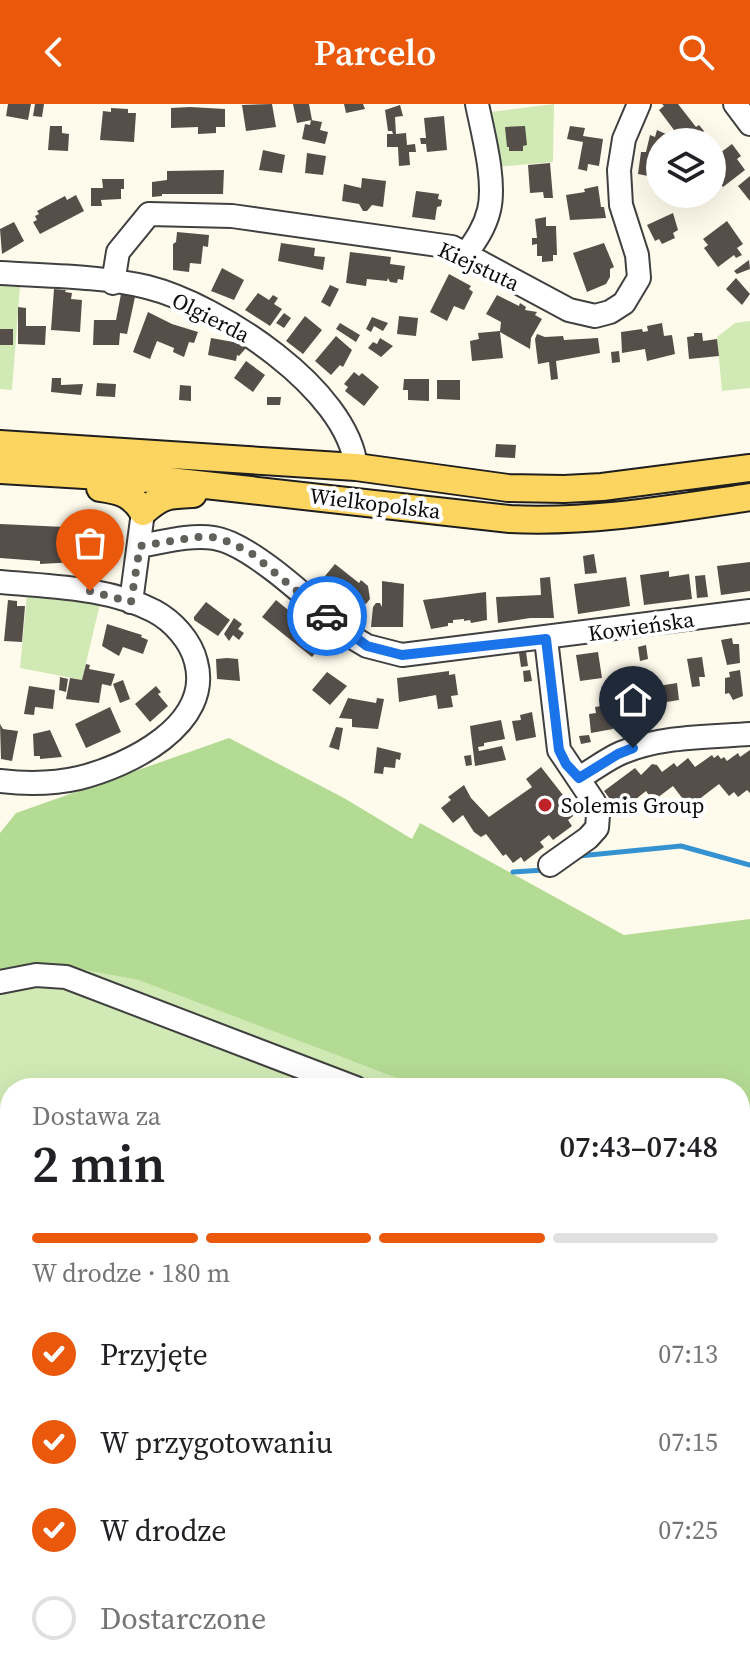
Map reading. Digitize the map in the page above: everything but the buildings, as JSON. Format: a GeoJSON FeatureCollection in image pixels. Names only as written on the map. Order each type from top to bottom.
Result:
{"type":"FeatureCollection","features":[{"type":"Feature","properties":{"kind":"main road","name":"Wielkopolska"},"geometry":{"type":"LineString","coordinates":[[0,444],[356,467],[508,488],[564,489],[641,483],[750,468]]}},
{"type":"Feature","properties":{"kind":"main road","name":"Wielkopolska"},"geometry":{"type":"LineString","coordinates":[[7,470],[151,479],[552,521],[608,518],[750,497]]}},
{"type":"Feature","properties":{"kind":"main road"},"geometry":{"type":"LineString","coordinates":[[7,470],[120,491],[134,497],[143,512],[159,498],[170,495],[268,491]]}},
{"type":"Feature","properties":{"kind":"street"},"geometry":{"type":"LineString","coordinates":[[466,254],[482,231],[492,191],[477,104]]}},
{"type":"Feature","properties":{"kind":"street","name":"Kiejstuta"},"geometry":{"type":"LineString","coordinates":[[113,283],[118,252],[149,214],[232,216],[452,247],[582,315],[610,312],[624,303],[634,291],[639,278],[639,267],[621,205],[619,170],[624,139],[639,104]]}},
{"type":"Feature","properties":{"kind":"street"},"geometry":{"type":"LineString","coordinates":[[735,104],[750,124]]}},
{"type":"Feature","properties":{"kind":"street","name":"Olgierda"},"geometry":{"type":"LineString","coordinates":[[0,273],[147,287],[221,318],[258,341],[313,388],[337,417],[354,446],[356,467]]}},
{"type":"Feature","properties":{"kind":"street"},"geometry":{"type":"LineString","coordinates":[[131,602],[143,512]]}},
{"type":"Feature","properties":{"kind":"street","name":"Kowieńska"},"geometry":{"type":"LineString","coordinates":[[140,546],[196,537],[226,541],[250,552],[350,636],[383,652],[402,655],[750,611]]}},
{"type":"Feature","properties":{"kind":"street"},"geometry":{"type":"LineString","coordinates":[[0,582],[90,591],[155,612],[181,634],[195,657],[198,670],[192,706],[166,737],[144,752],[80,778],[53,782],[0,781]]}},
{"type":"Feature","properties":{"kind":"street"},"geometry":{"type":"LineString","coordinates":[[546,639],[559,750],[594,802],[598,815],[597,828],[588,838],[550,865]]}},
{"type":"Feature","properties":{"kind":"street"},"geometry":{"type":"LineString","coordinates":[[579,778],[633,748],[667,741],[750,734]]}},
{"type":"Feature","properties":{"kind":"street"},"geometry":{"type":"LineString","coordinates":[[0,982],[36,975],[66,977],[330,1078]]}},
{"type":"Feature","properties":{"kind":"green space"},"geometry":{"type":"Polygon","coordinates":[[[554,104],[553,162],[497,167],[490,112],[554,104]]]}},
{"type":"Feature","properties":{"kind":"green space"},"geometry":{"type":"Polygon","coordinates":[[[0,285],[20,287],[12,390],[0,389],[0,285]]]}},
{"type":"Feature","properties":{"kind":"green space"},"geometry":{"type":"Polygon","coordinates":[[[750,321],[750,388],[722,391],[717,337],[735,323],[750,321]]]}},
{"type":"Feature","properties":{"kind":"green space"},"geometry":{"type":"Polygon","coordinates":[[[27,594],[100,604],[82,680],[20,668],[27,594]]]}},
{"type":"Feature","properties":{"kind":"green space"},"geometry":{"type":"Polygon","coordinates":[[[229,738],[344,798],[412,839],[420,823],[624,935],[750,919],[750,1078],[397,1078],[138,980],[47,963],[0,972],[0,833],[16,813],[229,738]]]}},
{"type":"Feature","properties":{"kind":"green space"},"geometry":{"type":"Polygon","coordinates":[[[47,963],[138,980],[397,1078],[0,1078],[0,972],[47,963]]]}},
{"type":"Feature","properties":{"kind":"waterway"},"geometry":{"type":"LineString","coordinates":[[579,856],[681,846],[750,865]]}},
{"type":"Feature","properties":{"kind":"waterway"},"geometry":{"type":"LineString","coordinates":[[513,872],[544,870]]}},
{"type":"Feature","properties":{"kind":"way so far"},"geometry":{"type":"LineString","coordinates":[[90,591],[131,602],[140,546],[212,537],[250,552],[327,616]]}},
{"type":"Feature","properties":{"kind":"place","name":"Solemis Group"},"geometry":{"type":"Point","coordinates":[545,805]}},
{"type":"Feature","properties":{"kind":"route"},"geometry":{"type":"LineString","coordinates":[[327,616],[367,646],[402,655],[546,639],[559,750],[566,764],[579,778],[633,748]]}}]}
